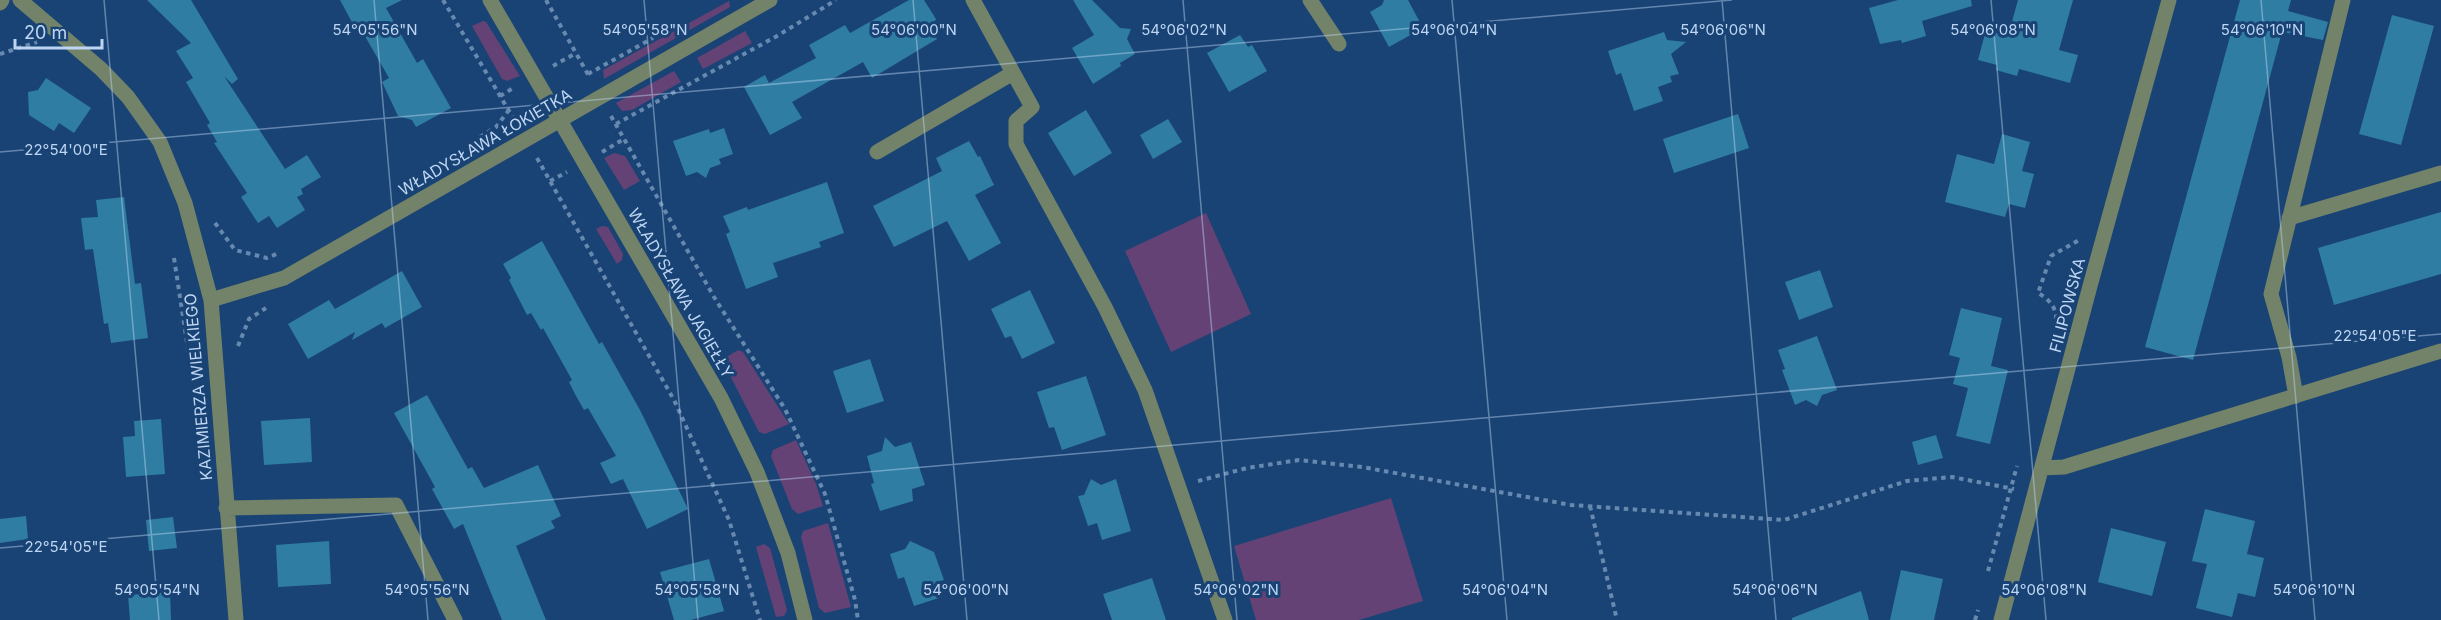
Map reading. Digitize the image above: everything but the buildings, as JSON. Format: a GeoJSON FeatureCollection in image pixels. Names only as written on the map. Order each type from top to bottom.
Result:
{"type":"FeatureCollection","features":[{"type":"Feature","properties":{"kind":"street","name":"KAZIMIERZA WIELKIEGO"},"geometry":{"type":"LineString","coordinates":[[20,0],[101,69],[128,97],[160,142],[185,203],[211,300],[236,620]]}},
{"type":"Feature","properties":{"kind":"street","name":"WŁADYSŁAWA JAGIEŁŁY"},"geometry":{"type":"LineString","coordinates":[[490,0],[721,398],[752,461],[788,553],[804,620]]}},
{"type":"Feature","properties":{"kind":"street","name":"WŁADYSŁAWA ŁOKIETKA"},"geometry":{"type":"LineString","coordinates":[[211,300],[284,278],[770,0]]}},
{"type":"Feature","properties":{"kind":"street"},"geometry":{"type":"LineString","coordinates":[[973,0],[1032,107],[1016,121],[1016,144],[1105,307],[1140,380],[1225,620]]}},
{"type":"Feature","properties":{"kind":"street"},"geometry":{"type":"LineString","coordinates":[[1310,0],[1339,44]]}},
{"type":"Feature","properties":{"kind":"street","name":"FILIPOWSKA"},"geometry":{"type":"LineString","coordinates":[[2001,620],[2169,0]]}},
{"type":"Feature","properties":{"kind":"street"},"geometry":{"type":"LineString","coordinates":[[2296,396],[2289,357],[2271,294],[2343,0]]}},
{"type":"Feature","properties":{"kind":"street"},"geometry":{"type":"LineString","coordinates":[[877,152],[1013,73]]}},
{"type":"Feature","properties":{"kind":"street"},"geometry":{"type":"LineString","coordinates":[[2289,218],[2441,173]]}},
{"type":"Feature","properties":{"kind":"street"},"geometry":{"type":"LineString","coordinates":[[2042,468],[2064,467],[2441,351]]}},
{"type":"Feature","properties":{"kind":"street"},"geometry":{"type":"LineString","coordinates":[[226,508],[396,505],[455,620]]}},
{"type":"Feature","properties":{"kind":"path"},"geometry":{"type":"LineString","coordinates":[[443,0],[500,96]]}},
{"type":"Feature","properties":{"kind":"path"},"geometry":{"type":"LineString","coordinates":[[546,0],[576,54]]}},
{"type":"Feature","properties":{"kind":"path"},"geometry":{"type":"LineString","coordinates":[[616,124],[777,36],[836,0]]}},
{"type":"Feature","properties":{"kind":"path"},"geometry":{"type":"LineString","coordinates":[[588,74],[658,36]]}},
{"type":"Feature","properties":{"kind":"path"},"geometry":{"type":"LineString","coordinates":[[478,139],[496,127],[509,110]]}},
{"type":"Feature","properties":{"kind":"path"},"geometry":{"type":"LineString","coordinates":[[624,139],[714,297],[785,409],[825,494],[855,600],[858,620]]}},
{"type":"Feature","properties":{"kind":"path"},"geometry":{"type":"LineString","coordinates":[[550,181],[674,400],[729,520],[760,620]]}},
{"type":"Feature","properties":{"kind":"path"},"geometry":{"type":"LineString","coordinates":[[209,215],[235,250],[267,258],[288,248]]}},
{"type":"Feature","properties":{"kind":"path"},"geometry":{"type":"LineString","coordinates":[[173,251],[192,375],[216,372]]}},
{"type":"Feature","properties":{"kind":"path"},"geometry":{"type":"LineString","coordinates":[[2051,256],[2038,293],[2047,297],[2057,314],[2055,323]]}},
{"type":"Feature","properties":{"kind":"path"},"geometry":{"type":"LineString","coordinates":[[1986,580],[2009,488],[2019,458]]}},
{"type":"Feature","properties":{"kind":"path"},"geometry":{"type":"LineString","coordinates":[[1178,486],[1247,468],[1299,460],[1362,467],[1571,505],[1784,520],[1907,481],[1952,477],[2036,493]]}},
{"type":"Feature","properties":{"kind":"path"},"geometry":{"type":"LineString","coordinates":[[1590,506],[1617,620]]}},
{"type":"Feature","properties":{"kind":"path"},"geometry":{"type":"LineString","coordinates":[[1975,620],[1981,601]]}},
{"type":"Feature","properties":{"kind":"shaded area"},"geometry":{"type":"Polygon","coordinates":[[[729,1],[730,7],[604,79],[603,70],[729,1]]]}},
{"type":"Feature","properties":{"kind":"shaded area"},"geometry":{"type":"Polygon","coordinates":[[[486,22],[520,76],[507,81],[502,79],[472,26],[486,22]]]}},
{"type":"Feature","properties":{"kind":"shaded area"},"geometry":{"type":"Polygon","coordinates":[[[745,31],[752,43],[703,69],[697,58],[745,31]]]}},
{"type":"Feature","properties":{"kind":"shaded area"},"geometry":{"type":"Polygon","coordinates":[[[674,71],[681,82],[632,110],[622,111],[616,103],[674,71]]]}},
{"type":"Feature","properties":{"kind":"shaded area"},"geometry":{"type":"Polygon","coordinates":[[[614,153],[625,156],[640,181],[624,190],[604,158],[614,153]]]}},
{"type":"Feature","properties":{"kind":"shaded area"},"geometry":{"type":"Polygon","coordinates":[[[1206,213],[1251,314],[1171,352],[1125,251],[1206,213]]]}},
{"type":"Feature","properties":{"kind":"shaded area"},"geometry":{"type":"Polygon","coordinates":[[[602,226],[608,227],[623,254],[622,260],[617,264],[596,229],[602,226]]]}},
{"type":"Feature","properties":{"kind":"shaded area"},"geometry":{"type":"Polygon","coordinates":[[[738,350],[743,352],[789,424],[765,434],[759,432],[722,360],[738,350]]]}},
{"type":"Feature","properties":{"kind":"shaded area"},"geometry":{"type":"Polygon","coordinates":[[[796,440],[816,484],[823,506],[798,514],[792,509],[771,456],[773,450],[796,440]]]}},
{"type":"Feature","properties":{"kind":"shaded area"},"geometry":{"type":"Polygon","coordinates":[[[1391,498],[1423,601],[1359,620],[1256,620],[1234,546],[1391,498]]]}},
{"type":"Feature","properties":{"kind":"shaded area"},"geometry":{"type":"Polygon","coordinates":[[[828,523],[851,607],[825,613],[819,608],[801,537],[803,531],[828,523]]]}},
{"type":"Feature","properties":{"kind":"shaded area"},"geometry":{"type":"Polygon","coordinates":[[[764,544],[770,548],[787,610],[784,616],[776,617],[756,547],[764,544]]]}}]}
